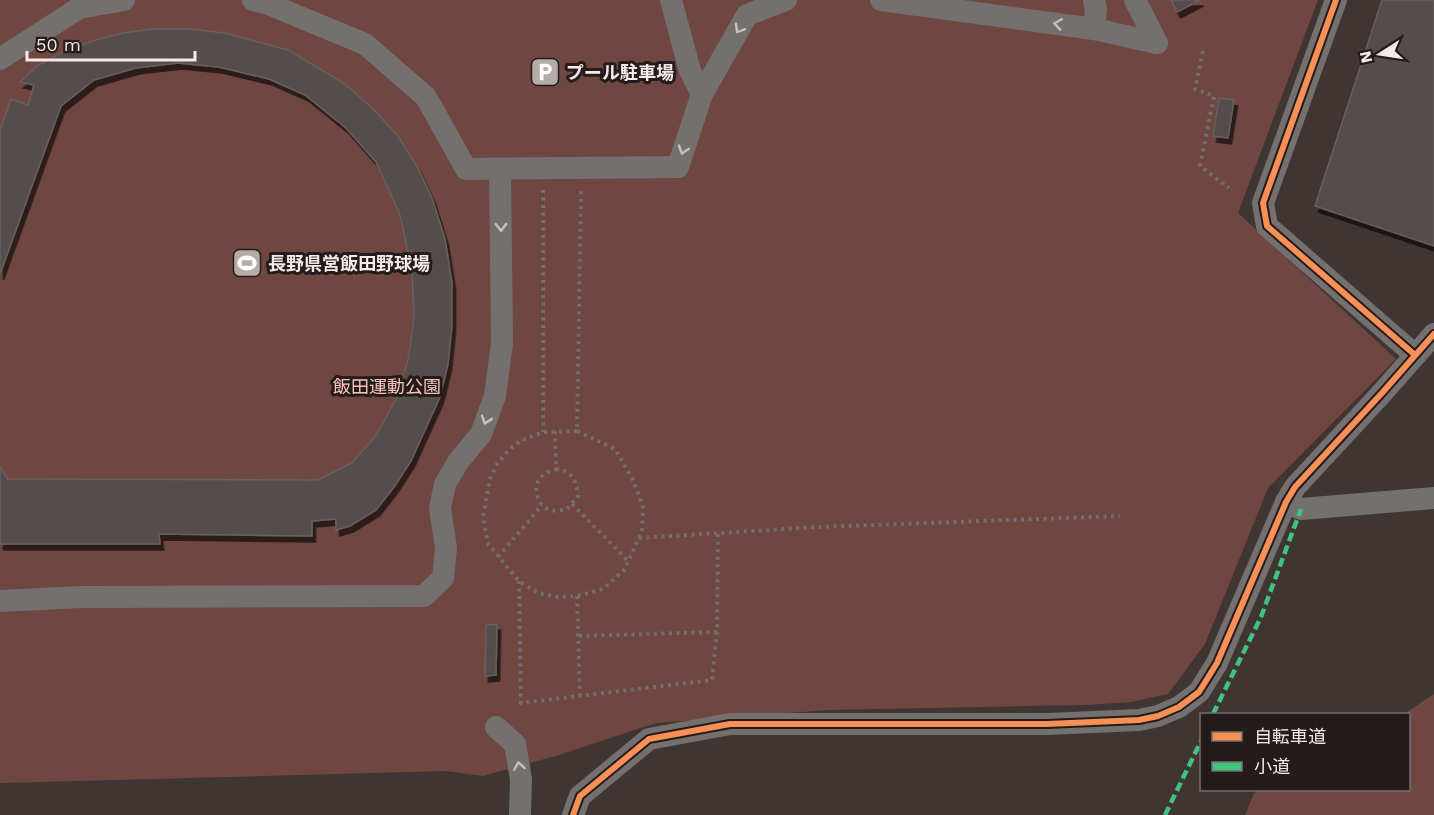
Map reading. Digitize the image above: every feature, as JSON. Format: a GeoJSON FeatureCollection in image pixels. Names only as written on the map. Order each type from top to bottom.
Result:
{"type":"FeatureCollection","features":[{"type":"Feature","properties":{"kind":"street"},"geometry":{"type":"LineString","coordinates":[[0,59],[79,8],[124,0]]}},
{"type":"Feature","properties":{"kind":"street"},"geometry":{"type":"LineString","coordinates":[[253,0],[271,5],[365,44],[426,97],[466,169],[678,167],[702,94],[747,15],[786,0]]}},
{"type":"Feature","properties":{"kind":"street"},"geometry":{"type":"LineString","coordinates":[[671,0],[690,70],[702,94]]}},
{"type":"Feature","properties":{"kind":"street"},"geometry":{"type":"LineString","coordinates":[[881,0],[1094,29],[1157,43],[1135,0]]}},
{"type":"Feature","properties":{"kind":"street"},"geometry":{"type":"LineString","coordinates":[[1094,0],[1096,9],[1094,29]]}},
{"type":"Feature","properties":{"kind":"street"},"geometry":{"type":"LineString","coordinates":[[1336,0],[1263,203],[1267,226],[1415,355]]}},
{"type":"Feature","properties":{"kind":"street"},"geometry":{"type":"LineString","coordinates":[[0,601],[81,597],[424,596],[443,578],[446,548],[440,508],[445,484],[458,462],[481,434],[495,396],[502,343],[500,169]]}},
{"type":"Feature","properties":{"kind":"street"},"geometry":{"type":"LineString","coordinates":[[576,806],[649,740],[730,724],[1047,724],[1139,720],[1158,716],[1179,707],[1199,692],[1217,663],[1286,502],[1295,487],[1434,334]]}},
{"type":"Feature","properties":{"kind":"street"},"geometry":{"type":"LineString","coordinates":[[1286,502],[1301,509],[1434,498]]}},
{"type":"Feature","properties":{"kind":"street"},"geometry":{"type":"LineString","coordinates":[[496,727],[515,744],[521,779],[520,815]]}},
{"type":"Feature","properties":{"kind":"path"},"geometry":{"type":"LineString","coordinates":[[1203,51],[1194,88],[1214,96],[1200,166],[1229,188]]}},
{"type":"Feature","properties":{"kind":"path"},"geometry":{"type":"LineString","coordinates":[[543,168],[543,432]]}},
{"type":"Feature","properties":{"kind":"path"},"geometry":{"type":"LineString","coordinates":[[577,431],[581,168]]}},
{"type":"Feature","properties":{"kind":"path"},"geometry":{"type":"LineString","coordinates":[[555,431],[556,469]]}},
{"type":"Feature","properties":{"kind":"path"},"geometry":{"type":"LineString","coordinates":[[577,431],[615,449],[634,482],[643,507],[642,531],[625,569],[603,589],[577,596],[558,597],[538,593],[519,581],[488,544],[483,517],[490,479],[497,464],[508,451],[520,441],[543,432],[577,431]]}},
{"type":"Feature","properties":{"kind":"path"},"geometry":{"type":"LineString","coordinates":[[556,469],[565,469],[574,479],[578,496],[572,504],[558,511],[549,510],[542,505],[537,492],[539,478],[556,469]]}},
{"type":"Feature","properties":{"kind":"path"},"geometry":{"type":"LineString","coordinates":[[572,504],[628,561]]}},
{"type":"Feature","properties":{"kind":"path"},"geometry":{"type":"LineString","coordinates":[[498,557],[542,505]]}},
{"type":"Feature","properties":{"kind":"path"},"geometry":{"type":"LineString","coordinates":[[638,538],[718,532],[1120,516]]}},
{"type":"Feature","properties":{"kind":"path"},"geometry":{"type":"LineString","coordinates":[[519,581],[521,703],[712,680],[717,632],[718,532]]}},
{"type":"Feature","properties":{"kind":"path"},"geometry":{"type":"LineString","coordinates":[[577,596],[580,696]]}},
{"type":"Feature","properties":{"kind":"path"},"geometry":{"type":"LineString","coordinates":[[579,636],[717,632]]}},
{"type":"Feature","properties":{"kind":"green space","name":"飯田運動公園"},"geometry":{"type":"Polygon","coordinates":[[[0,0],[1318,0],[1238,213],[1396,359],[1268,488],[1205,644],[1168,694],[1131,702],[1086,705],[829,710],[656,723],[559,755],[483,776],[446,771],[0,783],[0,0]]]}},
{"type":"Feature","properties":{"kind":"green space"},"geometry":{"type":"Polygon","coordinates":[[[1434,694],[1434,815],[1245,815],[1254,793],[1259,791],[1410,791],[1410,713],[1406,713],[1434,694]]]}},
{"type":"Feature","properties":{"kind":"building"},"geometry":{"type":"Polygon","coordinates":[[[1171,0],[1200,0],[1177,12],[1171,0]]]}},
{"type":"Feature","properties":{"kind":"building"},"geometry":{"type":"Polygon","coordinates":[[[1382,0],[1434,0],[1434,246],[1315,206],[1382,0]]]}},
{"type":"Feature","properties":{"kind":"building"},"geometry":{"type":"Polygon","coordinates":[[[154,29],[189,29],[225,33],[288,50],[345,84],[398,136],[417,166],[432,198],[445,239],[452,283],[452,326],[448,364],[440,397],[411,461],[394,487],[376,510],[350,526],[336,530],[336,519],[312,521],[312,536],[159,534],[160,544],[0,544],[0,467],[8,479],[318,480],[352,463],[377,434],[396,399],[408,360],[414,317],[412,270],[400,215],[376,162],[346,128],[305,95],[269,79],[219,67],[178,63],[136,68],[94,80],[61,106],[0,274],[0,130],[11,99],[28,105],[34,85],[20,82],[37,66],[63,52],[123,33],[154,29]]]}},
{"type":"Feature","properties":{"kind":"building"},"geometry":{"type":"Polygon","coordinates":[[[1219,98],[1234,100],[1228,138],[1213,136],[1219,98]]]}},
{"type":"Feature","properties":{"kind":"building"},"geometry":{"type":"Polygon","coordinates":[[[497,624],[496,675],[485,676],[486,625],[497,624]]]}},
{"type":"Feature","properties":{"kind":"marked path"},"geometry":{"type":"LineString","coordinates":[[1213,713],[1261,617],[1301,509]]}},
{"type":"Feature","properties":{"kind":"marked path"},"geometry":{"type":"LineString","coordinates":[[1165,815],[1200,743]]}},
{"type":"Feature","properties":{"kind":"cycle path"},"geometry":{"type":"LineString","coordinates":[[1336,0],[1263,203],[1267,226],[1415,355]]}},
{"type":"Feature","properties":{"kind":"cycle path"},"geometry":{"type":"LineString","coordinates":[[573,815],[580,796],[649,739],[730,724],[1047,724],[1139,720],[1158,716],[1179,707],[1199,692],[1217,663],[1286,502],[1295,487],[1434,334]]}},
{"type":"Feature","properties":{"kind":"place","name":"プール駐車場"},"geometry":{"type":"Point","coordinates":[545,72]}},
{"type":"Feature","properties":{"kind":"place","name":"長野県営飯田野球場"},"geometry":{"type":"Point","coordinates":[247,263]}}]}
